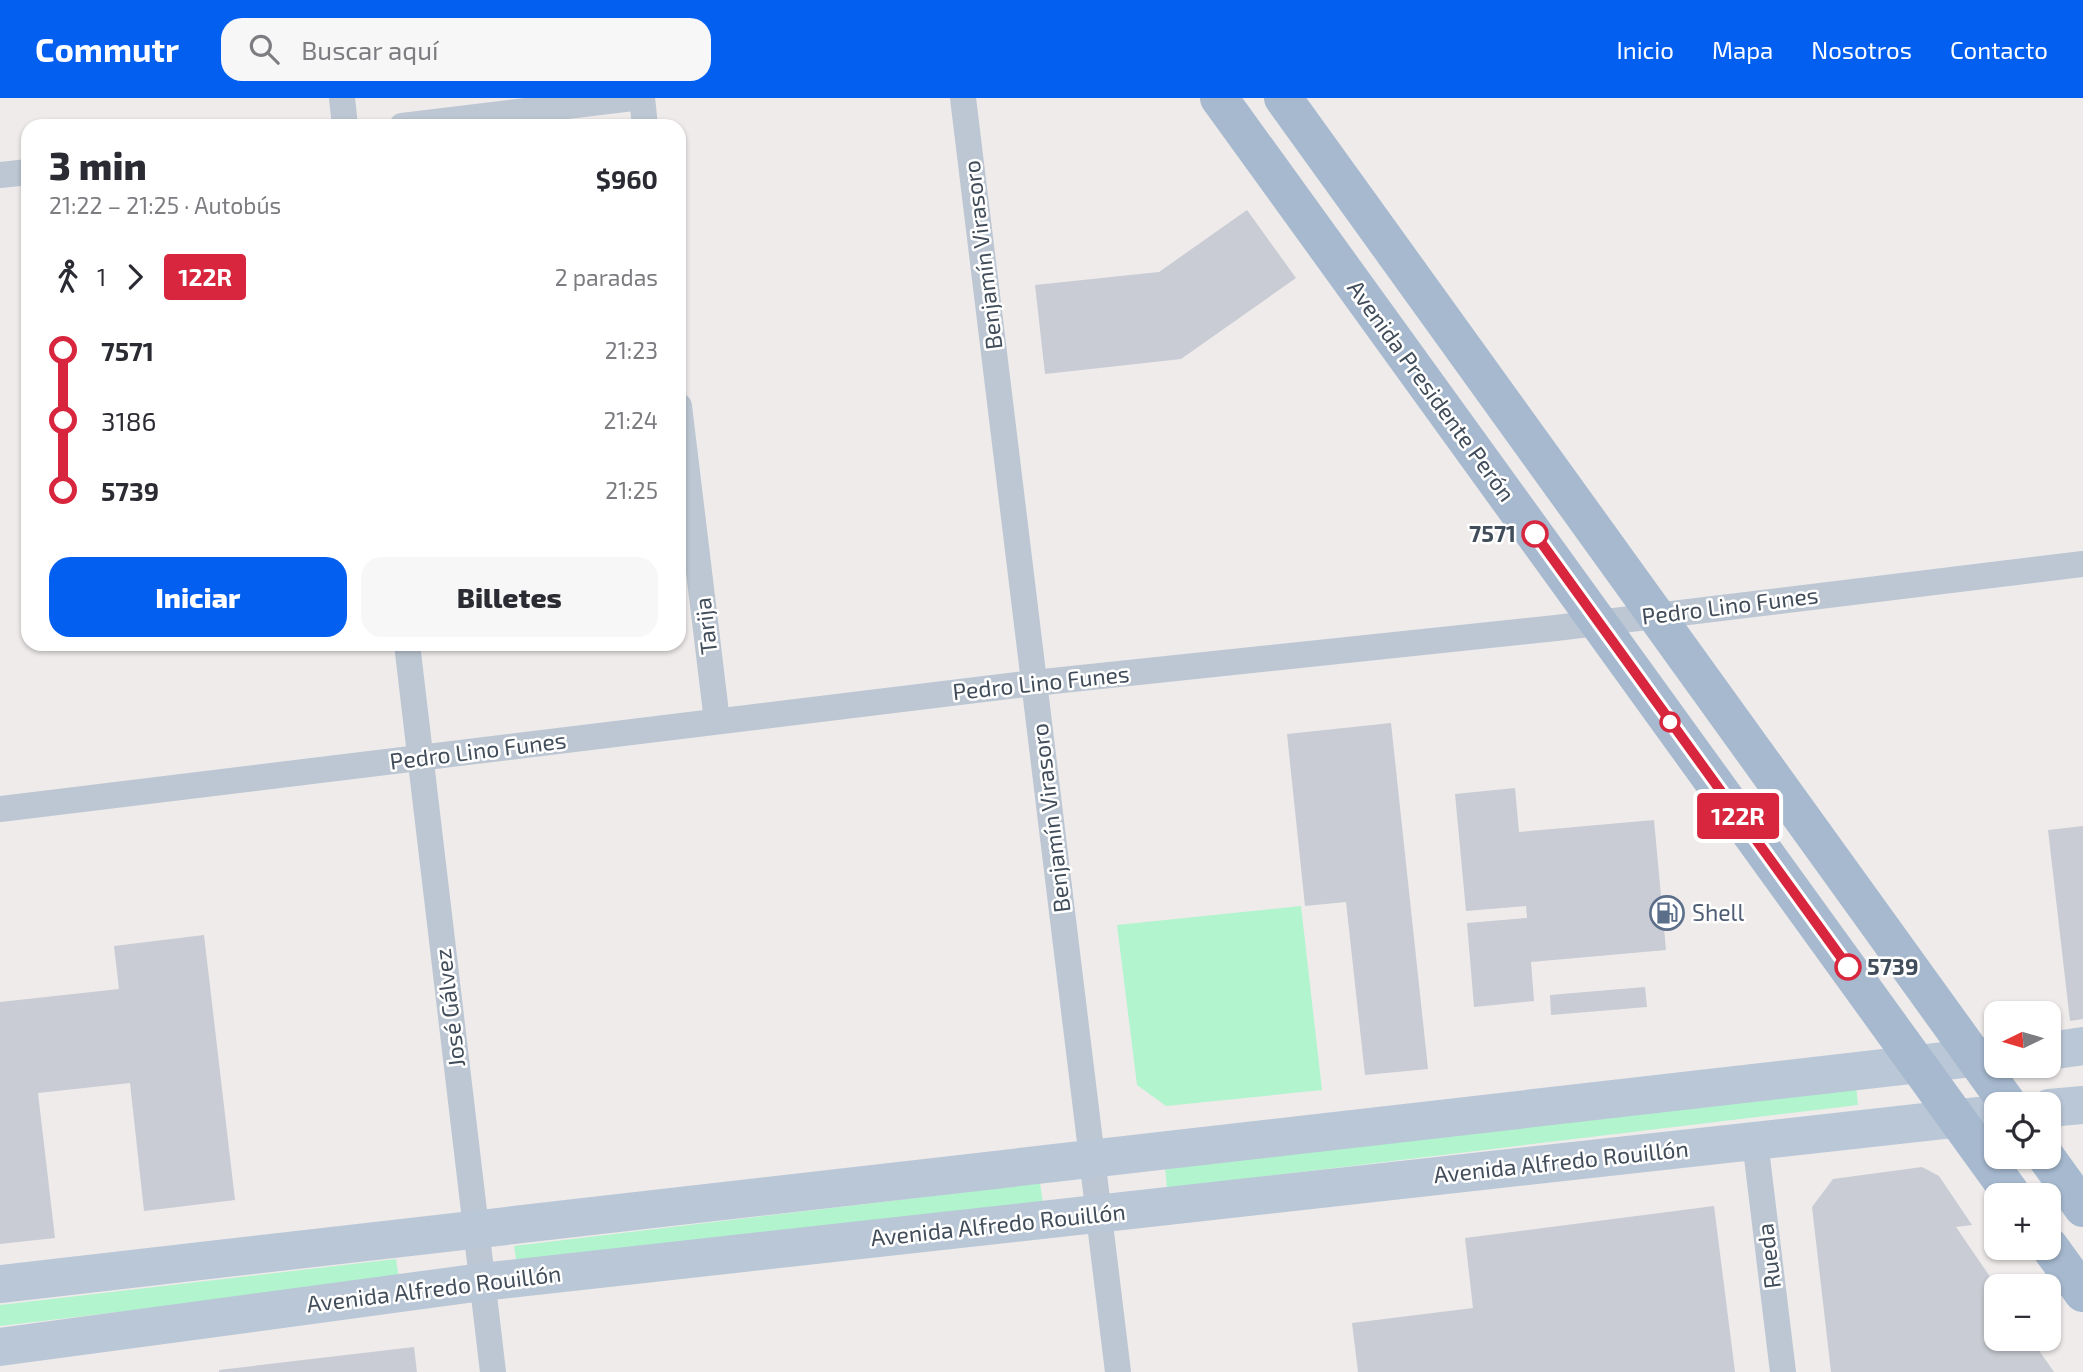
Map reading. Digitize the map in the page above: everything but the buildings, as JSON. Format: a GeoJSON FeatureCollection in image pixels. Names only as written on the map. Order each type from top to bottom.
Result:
{"type":"FeatureCollection","features":[{"type":"Feature","properties":{"kind":"main road","name":"Avenida Presidente Perón"},"geometry":{"type":"LineString","coordinates":[[1219,98],[2003,1183]]}},
{"type":"Feature","properties":{"kind":"main road"},"geometry":{"type":"LineString","coordinates":[[1283,98],[1657,616],[1984,1055]]}},
{"type":"Feature","properties":{"kind":"main road"},"geometry":{"type":"LineString","coordinates":[[2055,1169],[2083,1208]]}},
{"type":"Feature","properties":{"kind":"main road"},"geometry":{"type":"LineString","coordinates":[[2059,1260],[2083,1293]]}},
{"type":"Feature","properties":{"kind":"street"},"geometry":{"type":"LineString","coordinates":[[342,98],[344,119]]}},
{"type":"Feature","properties":{"kind":"street"},"geometry":{"type":"LineString","coordinates":[[460,119],[633,98]]}},
{"type":"Feature","properties":{"kind":"street"},"geometry":{"type":"LineString","coordinates":[[642,98],[644,119]]}},
{"type":"Feature","properties":{"kind":"street","name":"Benjamín Virasoro"},"geometry":{"type":"LineString","coordinates":[[963,98],[1118,1372]]}},
{"type":"Feature","properties":{"kind":"street"},"geometry":{"type":"LineString","coordinates":[[0,175],[21,173]]}},
{"type":"Feature","properties":{"kind":"street","name":"Tarija"},"geometry":{"type":"LineString","coordinates":[[686,464],[717,721]]}},
{"type":"Feature","properties":{"kind":"street","name":"Pedro Lino Funes"},"geometry":{"type":"LineString","coordinates":[[0,808],[1034,683],[1599,623],[2083,564]]}},
{"type":"Feature","properties":{"kind":"street","name":"José Gálvez"},"geometry":{"type":"LineString","coordinates":[[408,651],[493,1372]]}},
{"type":"Feature","properties":{"kind":"street"},"geometry":{"type":"LineString","coordinates":[[2062,1049],[2083,1046]]}},
{"type":"Feature","properties":{"kind":"street"},"geometry":{"type":"LineString","coordinates":[[0,1284],[1984,1056]]}},
{"type":"Feature","properties":{"kind":"street"},"geometry":{"type":"LineString","coordinates":[[2061,1107],[2083,1105]]}},
{"type":"Feature","properties":{"kind":"street","name":"Avenida Alfredo Rouillón"},"geometry":{"type":"LineString","coordinates":[[0,1347],[482,1282],[1984,1115]]}},
{"type":"Feature","properties":{"kind":"street","name":"Rueda"},"geometry":{"type":"LineString","coordinates":[[1755,1141],[1783,1372]]}},
{"type":"Feature","properties":{"kind":"green space"},"geometry":{"type":"Polygon","coordinates":[[[1301,906],[1322,1090],[1166,1106],[1137,1085],[1117,925],[1301,906]]]}},
{"type":"Feature","properties":{"kind":"green space"},"geometry":{"type":"Polygon","coordinates":[[[1856,1085],[1858,1105],[1167,1188],[1165,1167],[1856,1085]]]}},
{"type":"Feature","properties":{"kind":"green space"},"geometry":{"type":"Polygon","coordinates":[[[1040,1183],[1043,1204],[517,1266],[514,1246],[1040,1183]]]}},
{"type":"Feature","properties":{"kind":"green space"},"geometry":{"type":"Polygon","coordinates":[[[396,1259],[399,1279],[0,1326],[0,1305],[396,1259]]]}},
{"type":"Feature","properties":{"kind":"bus line","name":"122R"},"geometry":{"type":"LineString","coordinates":[[1535,534],[1848,967]]}},
{"type":"Feature","properties":{"kind":"place","name":"7571"},"geometry":{"type":"Point","coordinates":[1535,534]}},
{"type":"Feature","properties":{"kind":"place","name":"Shell"},"geometry":{"type":"Point","coordinates":[1667,913]}},
{"type":"Feature","properties":{"kind":"place","name":"5739"},"geometry":{"type":"Point","coordinates":[1848,967]}}]}
